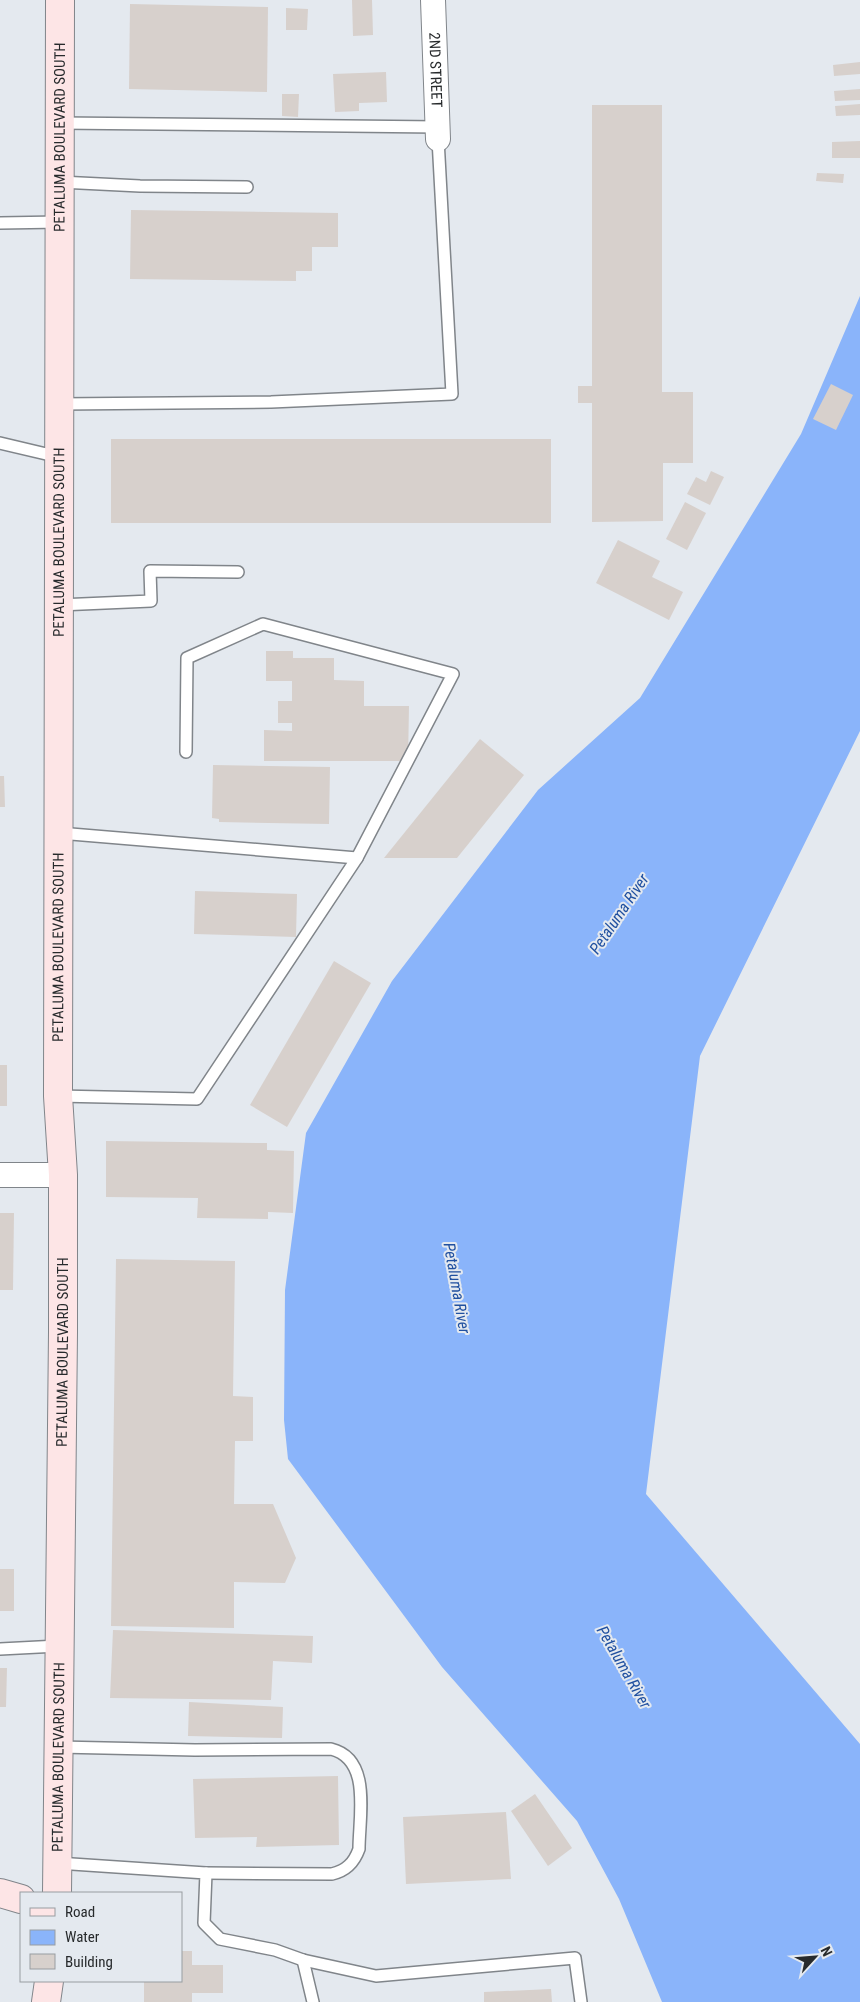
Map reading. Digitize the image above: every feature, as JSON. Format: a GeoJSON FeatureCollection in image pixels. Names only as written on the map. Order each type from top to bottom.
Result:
{"type":"FeatureCollection","features":[{"type":"Feature","properties":{"kind":"main road","name":"PETALUMA BOULEVARD SOUTH"},"geometry":{"type":"LineString","coordinates":[[57,1892],[63,1175],[58,1096],[60,0]]}},
{"type":"Feature","properties":{"kind":"main road"},"geometry":{"type":"LineString","coordinates":[[0,1894],[20,1899]]}},
{"type":"Feature","properties":{"kind":"main road"},"geometry":{"type":"LineString","coordinates":[[46,2002],[49,1982]]}},
{"type":"Feature","properties":{"kind":"street","name":"2ND STREET"},"geometry":{"type":"LineString","coordinates":[[433,0],[438,133]]}},
{"type":"Feature","properties":{"kind":"street"},"geometry":{"type":"LineString","coordinates":[[0,1175],[63,1175]]}},
{"type":"Feature","properties":{"kind":"lane"},"geometry":{"type":"LineString","coordinates":[[60,123],[438,133],[452,394],[271,402],[60,404]]}},
{"type":"Feature","properties":{"kind":"lane"},"geometry":{"type":"LineString","coordinates":[[60,182],[140,186],[247,187]]}},
{"type":"Feature","properties":{"kind":"lane"},"geometry":{"type":"LineString","coordinates":[[0,223],[60,222]]}},
{"type":"Feature","properties":{"kind":"lane"},"geometry":{"type":"LineString","coordinates":[[0,443],[60,457]]}},
{"type":"Feature","properties":{"kind":"lane"},"geometry":{"type":"LineString","coordinates":[[59,605],[151,602],[150,571],[238,572]]}},
{"type":"Feature","properties":{"kind":"lane"},"geometry":{"type":"LineString","coordinates":[[58,1096],[197,1099],[357,858],[453,674],[263,624],[187,658],[186,752]]}},
{"type":"Feature","properties":{"kind":"lane"},"geometry":{"type":"LineString","coordinates":[[59,833],[357,858]]}},
{"type":"Feature","properties":{"kind":"lane"},"geometry":{"type":"LineString","coordinates":[[0,1649],[58,1646]]}},
{"type":"Feature","properties":{"kind":"lane"},"geometry":{"type":"LineString","coordinates":[[57,1747],[195,1750],[331,1749],[340,1751],[353,1761],[360,1776],[358,1849],[356,1858],[342,1872],[332,1874],[206,1873],[57,1863]]}},
{"type":"Feature","properties":{"kind":"lane"},"geometry":{"type":"LineString","coordinates":[[206,1873],[204,1923],[220,1939],[276,1950],[303,1960],[376,1976],[575,1958],[581,2002]]}},
{"type":"Feature","properties":{"kind":"lane"},"geometry":{"type":"LineString","coordinates":[[303,1960],[313,2002]]}},
{"type":"Feature","properties":{"kind":"water","name":"Petaluma River"},"geometry":{"type":"Polygon","coordinates":[[[860,296],[860,731],[700,1056],[646,1494],[860,1744],[860,2002],[662,2002],[619,1899],[577,1821],[442,1667],[288,1459],[284,1420],[285,1290],[306,1133],[392,981],[538,790],[640,698],[801,434],[860,296]]]}},
{"type":"Feature","properties":{"kind":"building"},"geometry":{"type":"Polygon","coordinates":[[[352,0],[372,0],[373,35],[353,36],[352,0]]]}},
{"type":"Feature","properties":{"kind":"building"},"geometry":{"type":"Polygon","coordinates":[[[130,4],[268,7],[267,92],[129,89],[130,4]]]}},
{"type":"Feature","properties":{"kind":"building"},"geometry":{"type":"Polygon","coordinates":[[[286,8],[308,9],[307,30],[286,30],[286,8]]]}},
{"type":"Feature","properties":{"kind":"building"},"geometry":{"type":"Polygon","coordinates":[[[860,62],[860,74],[834,76],[833,65],[860,62]]]}},
{"type":"Feature","properties":{"kind":"building"},"geometry":{"type":"Polygon","coordinates":[[[386,72],[387,102],[359,103],[359,111],[335,112],[333,74],[386,72]]]}},
{"type":"Feature","properties":{"kind":"building"},"geometry":{"type":"Polygon","coordinates":[[[860,89],[860,100],[835,101],[834,91],[860,89]]]}},
{"type":"Feature","properties":{"kind":"building"},"geometry":{"type":"Polygon","coordinates":[[[282,94],[299,94],[298,117],[282,116],[282,94]]]}},
{"type":"Feature","properties":{"kind":"building"},"geometry":{"type":"Polygon","coordinates":[[[860,104],[860,115],[836,116],[835,106],[860,104]]]}},
{"type":"Feature","properties":{"kind":"building"},"geometry":{"type":"Polygon","coordinates":[[[592,105],[662,105],[662,392],[693,392],[693,463],[663,463],[663,521],[592,522],[592,403],[578,403],[578,386],[592,386],[592,105]]]}},
{"type":"Feature","properties":{"kind":"building"},"geometry":{"type":"Polygon","coordinates":[[[860,141],[860,158],[832,158],[832,142],[860,141]]]}},
{"type":"Feature","properties":{"kind":"building"},"geometry":{"type":"Polygon","coordinates":[[[817,173],[844,174],[843,183],[816,181],[817,173]]]}},
{"type":"Feature","properties":{"kind":"building"},"geometry":{"type":"Polygon","coordinates":[[[131,210],[338,213],[338,247],[312,247],[312,271],[296,271],[296,281],[130,279],[131,210]]]}},
{"type":"Feature","properties":{"kind":"building"},"geometry":{"type":"Polygon","coordinates":[[[831,384],[853,395],[836,430],[813,419],[831,384]]]}},
{"type":"Feature","properties":{"kind":"building"},"geometry":{"type":"Polygon","coordinates":[[[111,439],[551,439],[551,523],[111,523],[111,439]]]}},
{"type":"Feature","properties":{"kind":"building"},"geometry":{"type":"Polygon","coordinates":[[[711,471],[724,477],[710,505],[687,494],[696,477],[706,482],[711,471]]]}},
{"type":"Feature","properties":{"kind":"building"},"geometry":{"type":"Polygon","coordinates":[[[685,502],[706,513],[687,550],[666,539],[685,502]]]}},
{"type":"Feature","properties":{"kind":"building"},"geometry":{"type":"Polygon","coordinates":[[[618,540],[660,561],[652,577],[683,592],[669,620],[596,583],[618,540]]]}},
{"type":"Feature","properties":{"kind":"building"},"geometry":{"type":"Polygon","coordinates":[[[266,651],[293,651],[293,658],[334,658],[334,680],[364,681],[364,706],[409,706],[408,761],[264,761],[264,730],[292,731],[292,723],[278,723],[278,701],[292,701],[292,681],[266,681],[266,651]]]}},
{"type":"Feature","properties":{"kind":"building"},"geometry":{"type":"Polygon","coordinates":[[[480,739],[524,775],[457,858],[384,858],[480,739]]]}},
{"type":"Feature","properties":{"kind":"building"},"geometry":{"type":"Polygon","coordinates":[[[213,765],[330,767],[329,824],[219,822],[219,819],[212,818],[213,765]]]}},
{"type":"Feature","properties":{"kind":"building"},"geometry":{"type":"Polygon","coordinates":[[[0,776],[4,776],[5,807],[0,807],[0,776]]]}},
{"type":"Feature","properties":{"kind":"building"},"geometry":{"type":"Polygon","coordinates":[[[195,891],[297,894],[296,937],[194,934],[195,891]]]}},
{"type":"Feature","properties":{"kind":"building"},"geometry":{"type":"Polygon","coordinates":[[[334,961],[371,983],[287,1127],[250,1105],[334,961]]]}},
{"type":"Feature","properties":{"kind":"building"},"geometry":{"type":"Polygon","coordinates":[[[0,1065],[7,1065],[7,1106],[0,1106],[0,1065]]]}},
{"type":"Feature","properties":{"kind":"building"},"geometry":{"type":"Polygon","coordinates":[[[106,1141],[267,1143],[267,1150],[294,1151],[293,1213],[268,1212],[268,1219],[197,1218],[198,1198],[106,1197],[106,1141]]]}},
{"type":"Feature","properties":{"kind":"building"},"geometry":{"type":"Polygon","coordinates":[[[0,1213],[14,1213],[13,1290],[0,1290],[0,1213]]]}},
{"type":"Feature","properties":{"kind":"building"},"geometry":{"type":"Polygon","coordinates":[[[116,1259],[235,1261],[233,1396],[253,1397],[253,1441],[235,1441],[234,1504],[273,1504],[296,1558],[285,1583],[234,1582],[234,1628],[111,1626],[116,1259]]]}},
{"type":"Feature","properties":{"kind":"building"},"geometry":{"type":"Polygon","coordinates":[[[0,1569],[14,1569],[14,1611],[0,1611],[0,1569]]]}},
{"type":"Feature","properties":{"kind":"building"},"geometry":{"type":"Polygon","coordinates":[[[113,1630],[313,1636],[312,1663],[273,1661],[271,1700],[110,1698],[113,1630]]]}},
{"type":"Feature","properties":{"kind":"building"},"geometry":{"type":"Polygon","coordinates":[[[0,1668],[7,1668],[6,1707],[0,1707],[0,1668]]]}},
{"type":"Feature","properties":{"kind":"building"},"geometry":{"type":"Polygon","coordinates":[[[189,1702],[283,1707],[282,1738],[188,1736],[189,1702]]]}},
{"type":"Feature","properties":{"kind":"building"},"geometry":{"type":"Polygon","coordinates":[[[338,1776],[339,1845],[256,1847],[257,1837],[195,1838],[193,1779],[338,1776]]]}},
{"type":"Feature","properties":{"kind":"building"},"geometry":{"type":"Polygon","coordinates":[[[535,1794],[572,1848],[548,1866],[511,1811],[535,1794]]]}},
{"type":"Feature","properties":{"kind":"building"},"geometry":{"type":"Polygon","coordinates":[[[506,1812],[511,1879],[406,1884],[403,1817],[506,1812]]]}},
{"type":"Feature","properties":{"kind":"building"},"geometry":{"type":"Polygon","coordinates":[[[182,1951],[192,1951],[192,1965],[223,1965],[223,1993],[192,1993],[192,2002],[144,2002],[144,1982],[182,1982],[182,1951]]]}},
{"type":"Feature","properties":{"kind":"building"},"geometry":{"type":"Polygon","coordinates":[[[551,1989],[552,2002],[484,2002],[484,1992],[551,1989]]]}}]}
